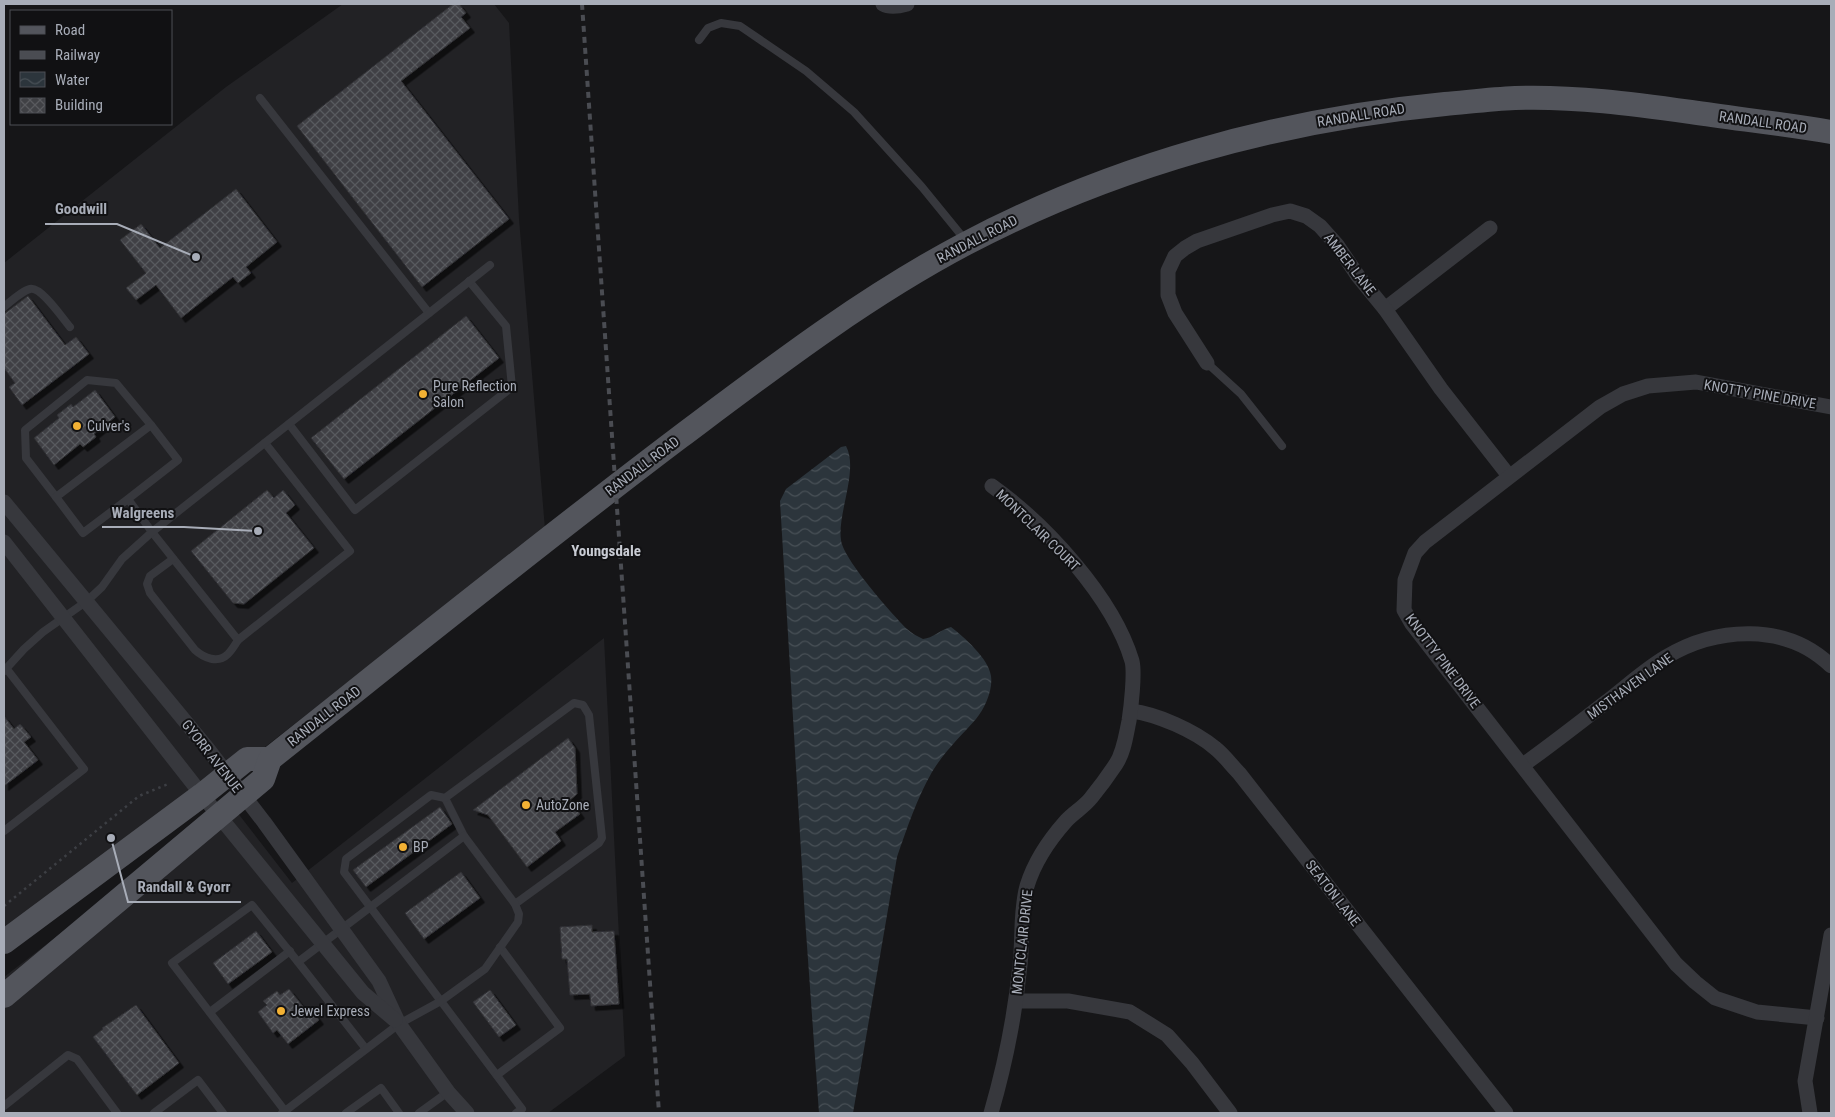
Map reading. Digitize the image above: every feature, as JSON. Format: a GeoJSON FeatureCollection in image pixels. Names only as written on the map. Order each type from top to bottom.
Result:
{"type":"FeatureCollection","features":[{"type":"Feature","properties":{"kind":"main road","name":"RANDALL ROAD"},"geometry":{"type":"LineString","coordinates":[[4,996],[244,796],[263,779],[270,759],[608,492],[784,359],[876,295],[967,243],[1026,214],[1080,191],[1185,154],[1297,125],[1408,108],[1515,98],[1597,100],[1831,132]]}},
{"type":"Feature","properties":{"kind":"main road"},"geometry":{"type":"LineString","coordinates":[[4,942],[202,795],[247,759],[270,759]]}},
{"type":"Feature","properties":{"kind":"street"},"geometry":{"type":"LineString","coordinates":[[883,4],[887,6],[907,4]]}},
{"type":"Feature","properties":{"kind":"street","name":"AMBER LANE"},"geometry":{"type":"LineString","coordinates":[[1207,363],[1175,313],[1168,295],[1168,271],[1175,256],[1197,242],[1272,215],[1290,211],[1306,216],[1320,226],[1337,245],[1441,389],[1509,476]]}},
{"type":"Feature","properties":{"kind":"street"},"geometry":{"type":"LineString","coordinates":[[1385,309],[1490,228]]}},
{"type":"Feature","properties":{"kind":"street","name":"KNOTTY PINE DRIVE"},"geometry":{"type":"LineString","coordinates":[[1816,1018],[1758,1012],[1715,998],[1676,964],[1412,624],[1404,610],[1404,580],[1415,553],[1425,542],[1600,407],[1623,394],[1648,386],[1696,382],[1831,407]]}},
{"type":"Feature","properties":{"kind":"street","name":"MONTCLAIR COURT"},"geometry":{"type":"LineString","coordinates":[[992,486],[1009,498],[1054,542],[1102,599],[1119,629],[1132,663],[1131,711]]}},
{"type":"Feature","properties":{"kind":"street","name":"GYORR AVENUE"},"geometry":{"type":"LineString","coordinates":[[4,502],[87,601],[244,796],[379,981],[400,1024],[448,1092],[467,1113]]}},
{"type":"Feature","properties":{"kind":"street","name":"GYORR AVENUE"},"geometry":{"type":"LineString","coordinates":[[4,542],[202,795],[363,993],[400,1024]]}},
{"type":"Feature","properties":{"kind":"street","name":"MISTHAVEN LANE"},"geometry":{"type":"LineString","coordinates":[[1523,765],[1665,658],[1692,644],[1721,635],[1751,633],[1777,636],[1805,647],[1831,666]]}},
{"type":"Feature","properties":{"kind":"street","name":"MONTCLAIR DRIVE"},"geometry":{"type":"LineString","coordinates":[[991,1113],[1016,1001],[1021,962],[1022,918],[1027,885],[1050,842],[1067,820],[1090,799],[1117,762],[1125,741],[1131,711]]}},
{"type":"Feature","properties":{"kind":"street","name":"SEATON LANE"},"geometry":{"type":"LineString","coordinates":[[1131,711],[1141,712],[1162,720],[1196,736],[1215,748],[1233,767],[1506,1113]]}},
{"type":"Feature","properties":{"kind":"street"},"geometry":{"type":"LineString","coordinates":[[1810,1113],[1805,1081],[1831,935]]}},
{"type":"Feature","properties":{"kind":"street"},"geometry":{"type":"LineString","coordinates":[[1016,1001],[1068,1001],[1130,1012],[1167,1035],[1192,1063],[1230,1113]]}},
{"type":"Feature","properties":{"kind":"lane"},"geometry":{"type":"LineString","coordinates":[[699,40],[708,28],[721,23],[740,26],[806,71],[854,112],[922,187],[967,243]]}},
{"type":"Feature","properties":{"kind":"lane"},"geometry":{"type":"LineString","coordinates":[[260,98],[429,313]]}},
{"type":"Feature","properties":{"kind":"lane"},"geometry":{"type":"LineString","coordinates":[[4,831],[84,769],[5,670],[43,632],[87,601],[102,587],[122,559],[152,532],[490,265]]}},
{"type":"Feature","properties":{"kind":"lane"},"geometry":{"type":"LineString","coordinates":[[289,424],[355,510],[497,399],[512,386],[506,326],[469,281]]}},
{"type":"Feature","properties":{"kind":"lane"},"geometry":{"type":"LineString","coordinates":[[4,307],[29,289],[35,288],[41,292],[70,327]]}},
{"type":"Feature","properties":{"kind":"lane"},"geometry":{"type":"LineString","coordinates":[[1207,363],[1241,394],[1282,446]]}},
{"type":"Feature","properties":{"kind":"lane"},"geometry":{"type":"LineString","coordinates":[[87,380],[116,383],[151,425],[178,460],[83,533],[26,458],[25,430],[87,380]]}},
{"type":"Feature","properties":{"kind":"lane"},"geometry":{"type":"LineString","coordinates":[[56,497],[151,425]]}},
{"type":"Feature","properties":{"kind":"lane"},"geometry":{"type":"LineString","coordinates":[[174,559],[150,576],[147,584],[150,592],[195,650],[202,656],[211,659],[228,655],[238,640],[350,551],[265,443]]}},
{"type":"Feature","properties":{"kind":"lane"},"geometry":{"type":"LineString","coordinates":[[128,498],[152,532],[238,640]]}},
{"type":"Feature","properties":{"kind":"lane"},"geometry":{"type":"LineString","coordinates":[[515,904],[599,843],[602,838],[589,715],[582,706],[574,703],[445,798],[431,795],[346,859],[344,872],[522,1108],[516,1113]]}},
{"type":"Feature","properties":{"kind":"lane"},"geometry":{"type":"LineString","coordinates":[[366,1050],[252,905],[172,963],[284,1112],[366,1050],[400,1024],[442,1001],[485,969],[518,922],[519,914],[515,904],[464,836],[445,798]]}},
{"type":"Feature","properties":{"kind":"lane"},"geometry":{"type":"LineString","coordinates":[[298,962],[464,836]]}},
{"type":"Feature","properties":{"kind":"lane"},"geometry":{"type":"LineString","coordinates":[[497,1075],[560,1028],[500,947]]}},
{"type":"Feature","properties":{"kind":"lane"},"geometry":{"type":"LineString","coordinates":[[210,1012],[290,952]]}},
{"type":"Feature","properties":{"kind":"lane"},"geometry":{"type":"LineString","coordinates":[[4,1106],[68,1055],[77,1059],[117,1113]]}},
{"type":"Feature","properties":{"kind":"lane"},"geometry":{"type":"LineString","coordinates":[[154,1113],[164,1110],[198,1080],[223,1113]]}},
{"type":"Feature","properties":{"kind":"lane"},"geometry":{"type":"LineString","coordinates":[[346,1113],[381,1088],[400,1113]]}},
{"type":"Feature","properties":{"kind":"lane"},"geometry":{"type":"LineString","coordinates":[[419,1113],[448,1092]]}},
{"type":"Feature","properties":{"kind":"path"},"geometry":{"type":"LineString","coordinates":[[4,906],[139,796],[168,784]]}},
{"type":"Feature","properties":{"kind":"shaded area"},"geometry":{"type":"Polygon","coordinates":[[[343,4],[494,4],[509,23],[519,219],[545,529],[4,950],[4,263],[226,87],[343,4]]]}},
{"type":"Feature","properties":{"kind":"shaded area"},"geometry":{"type":"Polygon","coordinates":[[[604,638],[625,1056],[548,1113],[4,1113],[4,977],[230,803],[292,883],[604,638]]]}},
{"type":"Feature","properties":{"kind":"water"},"geometry":{"type":"Polygon","coordinates":[[[846,446],[850,467],[842,518],[841,540],[850,560],[880,599],[900,622],[914,634],[923,639],[951,627],[969,642],[989,669],[991,687],[988,699],[979,715],[953,744],[932,772],[913,813],[897,857],[853,1113],[819,1113],[805,918],[780,501],[786,489],[841,447],[846,446]]]}},
{"type":"Feature","properties":{"kind":"building"},"geometry":{"type":"Polygon","coordinates":[[[453,4],[459,4],[466,13],[461,17],[470,28],[401,81],[509,219],[422,287],[297,126],[453,4]]]}},
{"type":"Feature","properties":{"kind":"building"},"geometry":{"type":"Polygon","coordinates":[[[236,189],[277,242],[246,267],[251,273],[238,283],[233,277],[181,318],[156,285],[136,300],[126,288],[146,273],[120,240],[141,224],[160,248],[236,189]]]}},
{"type":"Feature","properties":{"kind":"building"},"geometry":{"type":"Polygon","coordinates":[[[28,296],[65,345],[76,337],[89,354],[22,405],[9,387],[15,383],[4,368],[4,314],[28,296]]]}},
{"type":"Feature","properties":{"kind":"building"},"geometry":{"type":"Polygon","coordinates":[[[466,316],[499,358],[344,479],[311,438],[466,316]]]}},
{"type":"Feature","properties":{"kind":"building","name":"Culver's"},"geometry":{"type":"Polygon","coordinates":[[[95,390],[115,417],[94,434],[96,437],[83,447],[80,444],[54,465],[34,438],[59,418],[57,415],[71,404],[73,407],[95,390]]]}},
{"type":"Feature","properties":{"kind":"building"},"geometry":{"type":"Polygon","coordinates":[[[267,490],[274,498],[283,490],[295,505],[286,513],[314,548],[244,604],[233,603],[191,551],[267,490]]]}},
{"type":"Feature","properties":{"kind":"building"},"geometry":{"type":"Polygon","coordinates":[[[4,716],[14,729],[20,724],[31,737],[24,742],[38,760],[4,786],[4,716]]]}},
{"type":"Feature","properties":{"kind":"building","name":"AutoZone"},"geometry":{"type":"Polygon","coordinates":[[[568,738],[575,748],[577,794],[570,800],[580,814],[555,832],[561,841],[527,867],[488,815],[473,810],[568,738]]]}},
{"type":"Feature","properties":{"kind":"building","name":"BP"},"geometry":{"type":"Polygon","coordinates":[[[440,807],[452,824],[366,887],[353,870],[440,807]]]}},
{"type":"Feature","properties":{"kind":"building"},"geometry":{"type":"Polygon","coordinates":[[[461,872],[480,898],[424,939],[405,913],[461,872]]]}},
{"type":"Feature","properties":{"kind":"building"},"geometry":{"type":"Polygon","coordinates":[[[592,925],[592,932],[614,931],[619,1004],[591,1006],[590,994],[570,995],[567,959],[562,959],[560,927],[592,925]]]}},
{"type":"Feature","properties":{"kind":"building"},"geometry":{"type":"Polygon","coordinates":[[[256,931],[272,952],[228,984],[213,963],[256,931]]]}},
{"type":"Feature","properties":{"kind":"building","name":"Jewel Express"},"geometry":{"type":"Polygon","coordinates":[[[289,989],[305,1009],[307,1007],[311,1009],[319,1020],[288,1044],[277,1030],[273,1033],[258,1012],[267,1005],[263,1001],[277,991],[280,995],[289,989]]]}},
{"type":"Feature","properties":{"kind":"building"},"geometry":{"type":"Polygon","coordinates":[[[490,990],[516,1025],[499,1037],[473,1002],[490,990]]]}},
{"type":"Feature","properties":{"kind":"building"},"geometry":{"type":"Polygon","coordinates":[[[136,1005],[179,1063],[137,1095],[93,1037],[102,1028],[136,1005]]]}},
{"type":"Feature","properties":{"kind":"railway"},"geometry":{"type":"LineString","coordinates":[[582,4],[659,1113]]}},
{"type":"Feature","properties":{"kind":"place","name":"Goodwill"},"geometry":{"type":"Point","coordinates":[196,257]}},
{"type":"Feature","properties":{"kind":"place","name":"Pure Reflection Salon"},"geometry":{"type":"Point","coordinates":[423,394]}},
{"type":"Feature","properties":{"kind":"place","name":"Culver's"},"geometry":{"type":"Point","coordinates":[77,426]}},
{"type":"Feature","properties":{"kind":"place","name":"Walgreens"},"geometry":{"type":"Point","coordinates":[258,531]}},
{"type":"Feature","properties":{"kind":"place","name":"AutoZone"},"geometry":{"type":"Point","coordinates":[526,805]}},
{"type":"Feature","properties":{"kind":"place","name":"Randall & Gyorr"},"geometry":{"type":"Point","coordinates":[111,838]}},
{"type":"Feature","properties":{"kind":"place","name":"BP"},"geometry":{"type":"Point","coordinates":[403,847]}},
{"type":"Feature","properties":{"kind":"place","name":"Jewel Express"},"geometry":{"type":"Point","coordinates":[281,1011]}},
{"type":"Feature","properties":{"kind":"district","name":"Youngsdale"},"geometry":{"type":"Point","coordinates":[606,551]}}]}
